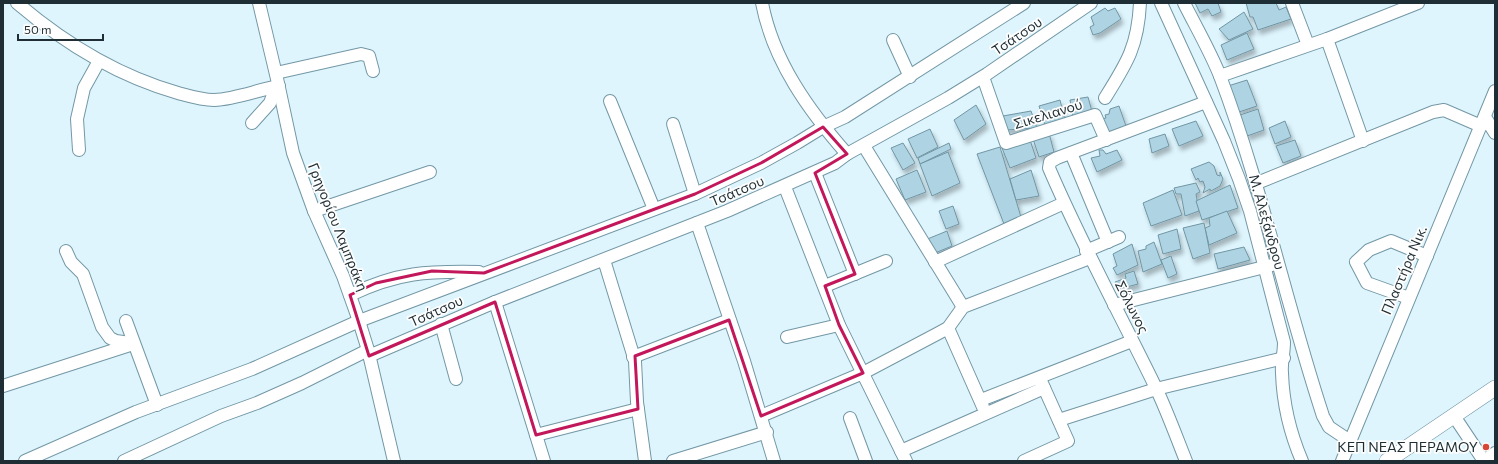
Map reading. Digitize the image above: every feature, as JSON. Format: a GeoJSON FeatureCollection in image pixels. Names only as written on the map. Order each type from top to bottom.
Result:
{"type":"FeatureCollection","features":[{"type":"Feature","properties":{"kind":"main road"},"geometry":{"type":"LineString","coordinates":[[1387,461],[1495,388]]}},
{"type":"Feature","properties":{"kind":"street"},"geometry":{"type":"LineString","coordinates":[[17,3],[71,44],[99,61],[151,85],[196,98],[212,100],[231,98],[277,86]]}},
{"type":"Feature","properties":{"kind":"street","name":"Γρηγορίου Λαμπράκη"},"geometry":{"type":"LineString","coordinates":[[259,3],[293,153],[314,212],[350,295],[359,321],[369,353],[394,461]]}},
{"type":"Feature","properties":{"kind":"street"},"geometry":{"type":"LineString","coordinates":[[762,3],[770,33],[780,59],[823,126],[847,154]]}},
{"type":"Feature","properties":{"kind":"street"},"geometry":{"type":"LineString","coordinates":[[25,461],[112,422],[252,369],[359,321],[484,272],[694,194],[761,163],[797,143],[823,126],[845,117],[1024,3]]}},
{"type":"Feature","properties":{"kind":"street","name":"Τσάτσου"},"geometry":{"type":"LineString","coordinates":[[124,461],[215,418],[257,403],[369,353],[697,223],[815,173],[835,163],[847,154],[864,146],[983,77],[1091,3]]}},
{"type":"Feature","properties":{"kind":"street"},"geometry":{"type":"LineString","coordinates":[[1105,98],[1131,53],[1138,28],[1140,3]]}},
{"type":"Feature","properties":{"kind":"street","name":"Μ. Αλεξάνδρου"},"geometry":{"type":"LineString","coordinates":[[1161,3],[1239,179],[1250,211],[1284,342],[1284,358],[1281,371],[1286,415],[1302,461]]}},
{"type":"Feature","properties":{"kind":"street","name":"Μ. Αλεξάνδρου"},"geometry":{"type":"LineString","coordinates":[[1184,3],[1206,44],[1220,76],[1256,183],[1323,416],[1329,427],[1350,441]]}},
{"type":"Feature","properties":{"kind":"street"},"geometry":{"type":"LineString","coordinates":[[1292,3],[1308,45]]}},
{"type":"Feature","properties":{"kind":"street"},"geometry":{"type":"LineString","coordinates":[[1220,76],[1327,39],[1418,3]]}},
{"type":"Feature","properties":{"kind":"street"},"geometry":{"type":"LineString","coordinates":[[1327,39],[1363,141]]}},
{"type":"Feature","properties":{"kind":"street"},"geometry":{"type":"LineString","coordinates":[[893,40],[910,77]]}},
{"type":"Feature","properties":{"kind":"street"},"geometry":{"type":"LineString","coordinates":[[276,73],[361,54],[368,56],[373,71]]}},
{"type":"Feature","properties":{"kind":"street"},"geometry":{"type":"LineString","coordinates":[[79,150],[78,113],[84,88],[99,61]]}},
{"type":"Feature","properties":{"kind":"street","name":"Σικελιανού"},"geometry":{"type":"LineString","coordinates":[[983,77],[1006,143],[1095,115],[1106,140]]}},
{"type":"Feature","properties":{"kind":"street"},"geometry":{"type":"LineString","coordinates":[[252,123],[270,103],[277,86]]}},
{"type":"Feature","properties":{"kind":"street","name":"Πλαστήρα Νικ."},"geometry":{"type":"LineString","coordinates":[[1342,461],[1495,91]]}},
{"type":"Feature","properties":{"kind":"street"},"geometry":{"type":"LineString","coordinates":[[610,101],[654,209]]}},
{"type":"Feature","properties":{"kind":"street"},"geometry":{"type":"LineString","coordinates":[[762,416],[863,373],[948,328],[964,307],[1088,255],[1113,240],[1071,153],[1206,102]]}},
{"type":"Feature","properties":{"kind":"street"},"geometry":{"type":"LineString","coordinates":[[1256,183],[1434,112],[1444,110],[1483,122],[1495,133]]}},
{"type":"Feature","properties":{"kind":"street"},"geometry":{"type":"LineString","coordinates":[[673,124],[694,194]]}},
{"type":"Feature","properties":{"kind":"street"},"geometry":{"type":"LineString","coordinates":[[864,146],[934,262],[964,307]]}},
{"type":"Feature","properties":{"kind":"street","name":"Σόλωνος"},"geometry":{"type":"LineString","coordinates":[[1071,153],[1050,162],[1049,168],[1088,255],[1156,389],[1186,461]]}},
{"type":"Feature","properties":{"kind":"street"},"geometry":{"type":"LineString","coordinates":[[314,212],[430,172]]}},
{"type":"Feature","properties":{"kind":"street"},"geometry":{"type":"LineString","coordinates":[[815,173],[855,274]]}},
{"type":"Feature","properties":{"kind":"street"},"geometry":{"type":"LineString","coordinates":[[785,187],[839,324],[903,456],[987,414],[1044,388]]}},
{"type":"Feature","properties":{"kind":"street"},"geometry":{"type":"LineString","coordinates":[[934,262],[1064,203]]}},
{"type":"Feature","properties":{"kind":"street"},"geometry":{"type":"LineString","coordinates":[[697,223],[762,416],[774,461]]}},
{"type":"Feature","properties":{"kind":"street"},"geometry":{"type":"LineString","coordinates":[[1409,298],[1367,283],[1356,262],[1369,250],[1391,241],[1427,256]]}},
{"type":"Feature","properties":{"kind":"street"},"geometry":{"type":"LineString","coordinates":[[66,251],[71,262],[83,274],[102,327],[110,338],[116,342],[133,344]]}},
{"type":"Feature","properties":{"kind":"street"},"geometry":{"type":"LineString","coordinates":[[604,260],[637,372],[638,408],[645,461]]}},
{"type":"Feature","properties":{"kind":"street"},"geometry":{"type":"LineString","coordinates":[[825,286],[886,261]]}},
{"type":"Feature","properties":{"kind":"street"},"geometry":{"type":"LineString","coordinates":[[1114,305],[1279,263]]}},
{"type":"Feature","properties":{"kind":"street"},"geometry":{"type":"LineString","coordinates":[[350,295],[383,280],[410,274],[432,271],[484,272]]}},
{"type":"Feature","properties":{"kind":"street"},"geometry":{"type":"LineString","coordinates":[[495,302],[544,461]]}},
{"type":"Feature","properties":{"kind":"street"},"geometry":{"type":"LineString","coordinates":[[633,357],[729,320]]}},
{"type":"Feature","properties":{"kind":"street"},"geometry":{"type":"LineString","coordinates":[[126,321],[133,344],[157,405]]}},
{"type":"Feature","properties":{"kind":"street"},"geometry":{"type":"LineString","coordinates":[[441,324],[456,379]]}},
{"type":"Feature","properties":{"kind":"street"},"geometry":{"type":"LineString","coordinates":[[787,337],[839,324]]}},
{"type":"Feature","properties":{"kind":"street"},"geometry":{"type":"LineString","coordinates":[[948,328],[987,414]]}},
{"type":"Feature","properties":{"kind":"street"},"geometry":{"type":"LineString","coordinates":[[981,400],[1132,341]]}},
{"type":"Feature","properties":{"kind":"street"},"geometry":{"type":"LineString","coordinates":[[3,386],[133,344]]}},
{"type":"Feature","properties":{"kind":"street"},"geometry":{"type":"LineString","coordinates":[[1059,420],[1156,389],[1284,358]]}},
{"type":"Feature","properties":{"kind":"street"},"geometry":{"type":"LineString","coordinates":[[1024,461],[1068,441],[1040,376]]}},
{"type":"Feature","properties":{"kind":"street"},"geometry":{"type":"LineString","coordinates":[[536,435],[638,408]]}},
{"type":"Feature","properties":{"kind":"street"},"geometry":{"type":"LineString","coordinates":[[1454,416],[1484,461],[1495,453]]}},
{"type":"Feature","properties":{"kind":"street"},"geometry":{"type":"LineString","coordinates":[[850,418],[866,461]]}},
{"type":"Feature","properties":{"kind":"street"},"geometry":{"type":"LineString","coordinates":[[673,461],[767,432]]}},
{"type":"Feature","properties":{"kind":"highlighted area"},"geometry":{"type":"Polygon","coordinates":[[[823,127],[847,154],[815,173],[855,274],[825,286],[839,325],[863,373],[761,416],[729,320],[635,356],[638,409],[536,435],[495,302],[369,356],[350,295],[376,283],[432,271],[484,273],[695,194],[761,163],[823,127]]]}},
{"type":"Feature","properties":{"kind":"building"},"geometry":{"type":"Polygon","coordinates":[[[1195,3],[1218,3],[1221,12],[1212,16],[1208,9],[1200,13],[1195,3]]]}},
{"type":"Feature","properties":{"kind":"building"},"geometry":{"type":"Polygon","coordinates":[[[1246,3],[1276,3],[1279,10],[1286,7],[1291,19],[1258,30],[1253,17],[1250,17],[1246,3]]]}},
{"type":"Feature","properties":{"kind":"building"},"geometry":{"type":"Polygon","coordinates":[[[1105,8],[1108,11],[1115,8],[1121,19],[1100,33],[1093,35],[1090,27],[1094,25],[1091,17],[1105,8]]]}},
{"type":"Feature","properties":{"kind":"building"},"geometry":{"type":"Polygon","coordinates":[[[1244,12],[1253,29],[1229,40],[1219,29],[1244,12]]]}},
{"type":"Feature","properties":{"kind":"building"},"geometry":{"type":"Polygon","coordinates":[[[1247,33],[1254,49],[1227,60],[1221,45],[1247,33]]]}},
{"type":"Feature","properties":{"kind":"building"},"geometry":{"type":"Polygon","coordinates":[[[1247,80],[1257,106],[1239,112],[1228,86],[1247,80]]]}},
{"type":"Feature","properties":{"kind":"building"},"geometry":{"type":"Polygon","coordinates":[[[1088,97],[1093,115],[1073,118],[1070,100],[1088,97]]]}},
{"type":"Feature","properties":{"kind":"building"},"geometry":{"type":"Polygon","coordinates":[[[1060,100],[1065,120],[1045,125],[1039,106],[1060,100]]]}},
{"type":"Feature","properties":{"kind":"building"},"geometry":{"type":"Polygon","coordinates":[[[976,105],[986,124],[964,140],[954,120],[976,105]]]}},
{"type":"Feature","properties":{"kind":"building"},"geometry":{"type":"Polygon","coordinates":[[[1119,106],[1126,126],[1106,133],[1101,119],[1106,118],[1105,115],[1109,114],[1110,109],[1119,106]]]}},
{"type":"Feature","properties":{"kind":"building"},"geometry":{"type":"Polygon","coordinates":[[[1258,109],[1264,130],[1247,136],[1240,115],[1258,109]]]}},
{"type":"Feature","properties":{"kind":"building"},"geometry":{"type":"Polygon","coordinates":[[[1031,111],[1037,128],[1006,130],[1003,116],[1031,111]]]}},
{"type":"Feature","properties":{"kind":"building"},"geometry":{"type":"Polygon","coordinates":[[[1196,121],[1203,136],[1179,146],[1172,129],[1196,121]]]}},
{"type":"Feature","properties":{"kind":"building"},"geometry":{"type":"Polygon","coordinates":[[[1285,121],[1291,137],[1275,144],[1269,128],[1285,121]]]}},
{"type":"Feature","properties":{"kind":"building"},"geometry":{"type":"Polygon","coordinates":[[[930,129],[938,147],[917,158],[908,139],[930,129]]]}},
{"type":"Feature","properties":{"kind":"building"},"geometry":{"type":"Polygon","coordinates":[[[1049,133],[1054,152],[1039,157],[1033,139],[1049,133]]]}},
{"type":"Feature","properties":{"kind":"building"},"geometry":{"type":"Polygon","coordinates":[[[1165,134],[1169,146],[1152,153],[1149,139],[1165,134]]]}},
{"type":"Feature","properties":{"kind":"building"},"geometry":{"type":"Polygon","coordinates":[[[1030,140],[1036,158],[1010,168],[1002,148],[1030,140]]]}},
{"type":"Feature","properties":{"kind":"building"},"geometry":{"type":"Polygon","coordinates":[[[1295,140],[1301,156],[1283,163],[1276,146],[1295,140]]]}},
{"type":"Feature","properties":{"kind":"building"},"geometry":{"type":"Polygon","coordinates":[[[903,143],[915,163],[903,170],[891,148],[903,143]]]}},
{"type":"Feature","properties":{"kind":"building"},"geometry":{"type":"Polygon","coordinates":[[[949,143],[951,149],[920,164],[918,158],[949,143]]]}},
{"type":"Feature","properties":{"kind":"building"},"geometry":{"type":"Polygon","coordinates":[[[1000,147],[1021,217],[1004,224],[977,154],[1000,147]]]}},
{"type":"Feature","properties":{"kind":"building"},"geometry":{"type":"Polygon","coordinates":[[[1099,150],[1103,150],[1106,154],[1117,150],[1122,160],[1097,172],[1091,158],[1100,156],[1099,150]]]}},
{"type":"Feature","properties":{"kind":"building"},"geometry":{"type":"Polygon","coordinates":[[[948,152],[960,183],[932,196],[920,164],[948,152]]]}},
{"type":"Feature","properties":{"kind":"building"},"geometry":{"type":"Polygon","coordinates":[[[1209,162],[1214,166],[1217,175],[1220,176],[1220,172],[1223,179],[1220,186],[1203,193],[1205,187],[1203,181],[1200,182],[1198,178],[1196,180],[1191,169],[1209,162]]]}},
{"type":"Feature","properties":{"kind":"building"},"geometry":{"type":"Polygon","coordinates":[[[917,170],[926,192],[905,200],[896,179],[917,170]]]}},
{"type":"Feature","properties":{"kind":"building"},"geometry":{"type":"Polygon","coordinates":[[[1031,170],[1039,196],[1016,200],[1010,179],[1031,170]]]}},
{"type":"Feature","properties":{"kind":"building"},"geometry":{"type":"Polygon","coordinates":[[[1196,183],[1200,192],[1196,194],[1199,211],[1185,216],[1181,194],[1176,194],[1174,188],[1196,183]]]}},
{"type":"Feature","properties":{"kind":"building"},"geometry":{"type":"Polygon","coordinates":[[[1230,185],[1238,208],[1202,220],[1196,201],[1230,185]]]}},
{"type":"Feature","properties":{"kind":"building"},"geometry":{"type":"Polygon","coordinates":[[[1173,190],[1182,215],[1151,226],[1143,203],[1173,190]]]}},
{"type":"Feature","properties":{"kind":"building"},"geometry":{"type":"Polygon","coordinates":[[[953,206],[959,224],[946,229],[939,211],[953,206]]]}},
{"type":"Feature","properties":{"kind":"building"},"geometry":{"type":"Polygon","coordinates":[[[1227,211],[1237,233],[1209,245],[1205,228],[1210,226],[1209,218],[1227,211]]]}},
{"type":"Feature","properties":{"kind":"building"},"geometry":{"type":"Polygon","coordinates":[[[1204,223],[1210,253],[1193,259],[1183,228],[1204,223]]]}},
{"type":"Feature","properties":{"kind":"building"},"geometry":{"type":"Polygon","coordinates":[[[1177,229],[1181,249],[1163,254],[1158,235],[1177,229]]]}},
{"type":"Feature","properties":{"kind":"building"},"geometry":{"type":"Polygon","coordinates":[[[947,231],[952,246],[935,253],[925,240],[947,231]]]}},
{"type":"Feature","properties":{"kind":"building"},"geometry":{"type":"Polygon","coordinates":[[[1154,242],[1162,264],[1143,272],[1138,251],[1146,249],[1146,246],[1154,242]]]}},
{"type":"Feature","properties":{"kind":"building"},"geometry":{"type":"Polygon","coordinates":[[[1132,244],[1138,265],[1117,275],[1113,268],[1117,266],[1113,254],[1132,244]]]}},
{"type":"Feature","properties":{"kind":"building"},"geometry":{"type":"Polygon","coordinates":[[[1244,247],[1250,260],[1218,269],[1214,254],[1244,247]]]}},
{"type":"Feature","properties":{"kind":"building"},"geometry":{"type":"Polygon","coordinates":[[[1171,256],[1177,274],[1168,278],[1161,260],[1171,256]]]}},
{"type":"Feature","properties":{"kind":"building"},"geometry":{"type":"Polygon","coordinates":[[[1134,271],[1138,284],[1119,289],[1115,282],[1126,278],[1125,274],[1134,271]]]}},
{"type":"Feature","properties":{"kind":"place","name":"ΚΕΠ ΝΕΑΣ ΠΕΡΑΜΟΥ"},"geometry":{"type":"Point","coordinates":[1486,447]}}]}
